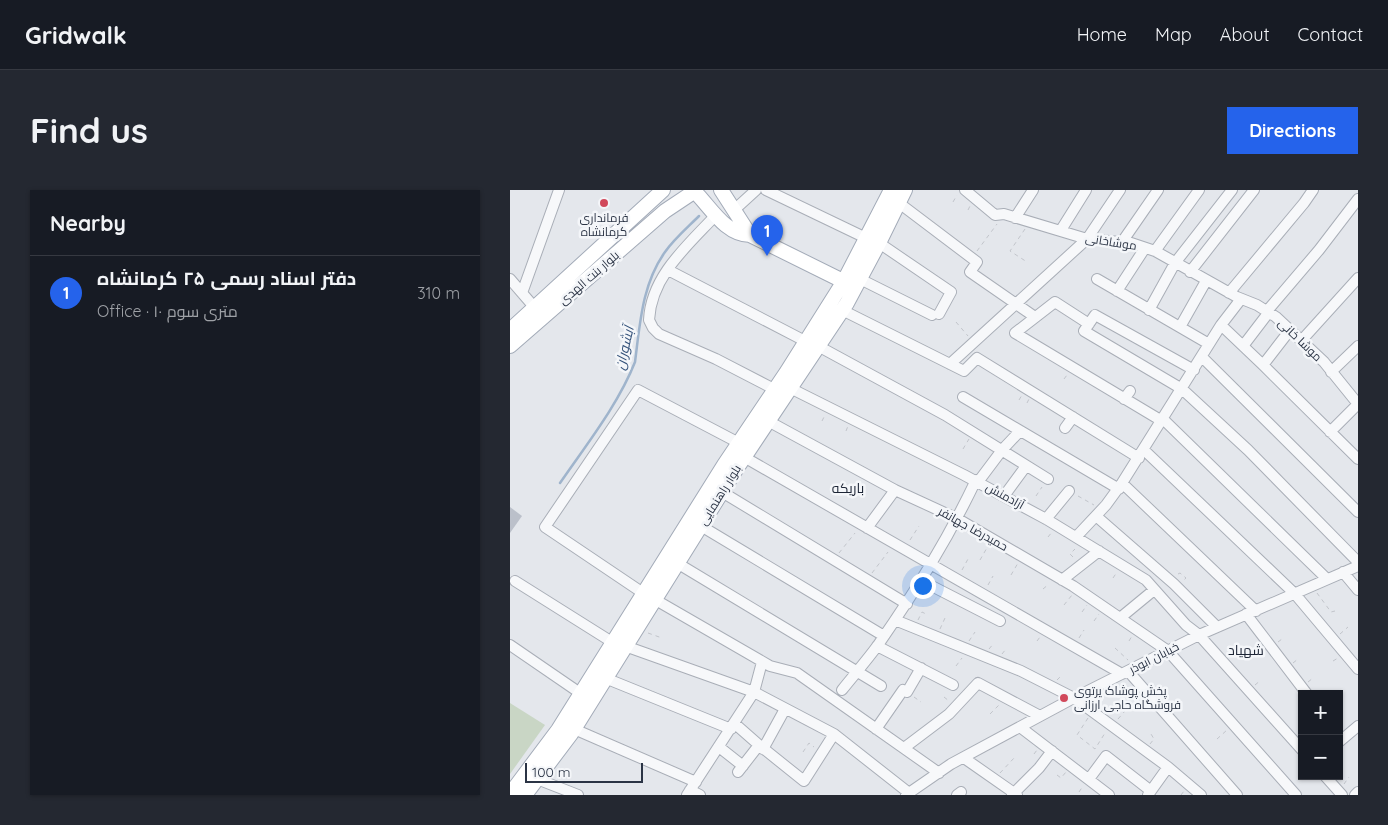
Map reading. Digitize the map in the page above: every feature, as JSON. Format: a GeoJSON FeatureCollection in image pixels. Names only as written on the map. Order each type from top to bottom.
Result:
{"type":"FeatureCollection","features":[{"type":"Feature","properties":{"kind":"main road","name":"بلوار بنت الهدی"},"geometry":{"type":"LineString","coordinates":[[510,330],[663,190]]}},
{"type":"Feature","properties":{"kind":"main road","name":"بلوار بنت الهدی"},"geometry":{"type":"LineString","coordinates":[[510,346],[665,211],[693,192],[710,194],[715,190]]}},
{"type":"Feature","properties":{"kind":"main road"},"geometry":{"type":"LineString","coordinates":[[721,190],[750,236]]}},
{"type":"Feature","properties":{"kind":"main road","name":"بلوار راهنمایی"},"geometry":{"type":"LineString","coordinates":[[510,794],[558,730],[580,693],[618,644],[649,596],[739,443],[774,389],[842,310],[853,283],[866,238],[891,190]]}},
{"type":"Feature","properties":{"kind":"main road","name":"بلوار راهنمایی"},"geometry":{"type":"LineString","coordinates":[[525,795],[574,729],[605,678],[618,644],[636,629],[649,596],[677,563],[790,388],[812,343],[879,243],[905,190]]}},
{"type":"Feature","properties":{"kind":"main road"},"geometry":{"type":"LineString","coordinates":[[693,192],[729,228],[740,235],[750,236],[853,283]]}},
{"type":"Feature","properties":{"kind":"street"},"geometry":{"type":"LineString","coordinates":[[522,293],[559,190]]}},
{"type":"Feature","properties":{"kind":"street"},"geometry":{"type":"LineString","coordinates":[[733,211],[756,190]]}},
{"type":"Feature","properties":{"kind":"street"},"geometry":{"type":"LineString","coordinates":[[766,190],[866,238]]}},
{"type":"Feature","properties":{"kind":"street","name":"موشاخانی"},"geometry":{"type":"LineString","coordinates":[[965,190],[995,215],[1004,214],[1087,239],[1131,243],[1150,250],[1229,293]]}},
{"type":"Feature","properties":{"kind":"street"},"geometry":{"type":"LineString","coordinates":[[1061,230],[1086,190]]}},
{"type":"Feature","properties":{"kind":"street"},"geometry":{"type":"LineString","coordinates":[[950,364],[1087,239],[1120,190]]}},
{"type":"Feature","properties":{"kind":"street"},"geometry":{"type":"LineString","coordinates":[[1122,242],[1158,190]]}},
{"type":"Feature","properties":{"kind":"street"},"geometry":{"type":"LineString","coordinates":[[1117,291],[1199,190]]}},
{"type":"Feature","properties":{"kind":"street"},"geometry":{"type":"LineString","coordinates":[[1149,310],[1175,263],[1232,190]]}},
{"type":"Feature","properties":{"kind":"street"},"geometry":{"type":"LineString","coordinates":[[1190,272],[1254,190]]}},
{"type":"Feature","properties":{"kind":"street"},"geometry":{"type":"LineString","coordinates":[[1229,293],[1313,190]]}},
{"type":"Feature","properties":{"kind":"street"},"geometry":{"type":"LineString","coordinates":[[1015,218],[1031,191]]}},
{"type":"Feature","properties":{"kind":"street"},"geometry":{"type":"LineString","coordinates":[[1243,346],[1358,198]]}},
{"type":"Feature","properties":{"kind":"street"},"geometry":{"type":"LineString","coordinates":[[898,203],[977,262],[970,272],[1035,317]]}},
{"type":"Feature","properties":{"kind":"street"},"geometry":{"type":"LineString","coordinates":[[716,215],[668,270],[658,285],[649,313],[649,320],[659,334],[716,359],[774,389]]}},
{"type":"Feature","properties":{"kind":"street"},"geometry":{"type":"LineString","coordinates":[[853,283],[936,315],[951,292],[879,243]]}},
{"type":"Feature","properties":{"kind":"street"},"geometry":{"type":"LineString","coordinates":[[668,270],[812,343],[945,415],[1048,478]]}},
{"type":"Feature","properties":{"kind":"street"},"geometry":{"type":"LineString","coordinates":[[1301,341],[1358,278]]}},
{"type":"Feature","properties":{"kind":"street"},"geometry":{"type":"LineString","coordinates":[[510,279],[535,308]]}},
{"type":"Feature","properties":{"kind":"street"},"geometry":{"type":"LineString","coordinates":[[1097,279],[1209,344]]}},
{"type":"Feature","properties":{"kind":"street"},"geometry":{"type":"LineString","coordinates":[[1180,328],[1206,281]]}},
{"type":"Feature","properties":{"kind":"street","name":"موشا خانی"},"geometry":{"type":"LineString","coordinates":[[1229,293],[1257,305],[1290,330],[1332,372],[1358,404]]}},
{"type":"Feature","properties":{"kind":"street"},"geometry":{"type":"LineString","coordinates":[[1080,539],[1121,486],[1221,325],[1241,299]]}},
{"type":"Feature","properties":{"kind":"street"},"geometry":{"type":"LineString","coordinates":[[1326,580],[1163,420],[1127,395],[1096,388],[1015,333],[1055,302],[1087,328],[1182,389],[1248,450],[1358,564]]}},
{"type":"Feature","properties":{"kind":"street"},"geometry":{"type":"LineString","coordinates":[[842,310],[964,371],[977,358],[1073,417],[1141,454],[1295,594],[1358,669]]}},
{"type":"Feature","properties":{"kind":"street"},"geometry":{"type":"LineString","coordinates":[[1087,328],[1095,315],[1194,370]]}},
{"type":"Feature","properties":{"kind":"street"},"geometry":{"type":"LineString","coordinates":[[1221,325],[1358,459]]}},
{"type":"Feature","properties":{"kind":"street"},"geometry":{"type":"LineString","coordinates":[[1264,365],[1290,330]]}},
{"type":"Feature","properties":{"kind":"street"},"geometry":{"type":"LineString","coordinates":[[1332,372],[1358,346]]}},
{"type":"Feature","properties":{"kind":"street"},"geometry":{"type":"LineString","coordinates":[[1202,357],[1358,512]]}},
{"type":"Feature","properties":{"kind":"street","name":"آزادمنش"},"geometry":{"type":"LineString","coordinates":[[790,388],[977,481],[1046,519],[1146,580],[1186,625],[1199,635],[1298,746]]}},
{"type":"Feature","properties":{"kind":"street"},"geometry":{"type":"LineString","coordinates":[[739,443],[638,390],[545,527],[649,596],[760,657],[770,666],[797,673],[939,773]]}},
{"type":"Feature","properties":{"kind":"street"},"geometry":{"type":"LineString","coordinates":[[963,398],[1019,432],[1121,486],[1251,612],[1304,690]]}},
{"type":"Feature","properties":{"kind":"street"},"geometry":{"type":"LineString","coordinates":[[1330,432],[1358,404]]}},
{"type":"Feature","properties":{"kind":"street"},"geometry":{"type":"LineString","coordinates":[[1065,428],[1073,417]]}},
{"type":"Feature","properties":{"kind":"street","name":"حمیدرضا جهانفر"},"geometry":{"type":"LineString","coordinates":[[768,421],[895,490],[958,519],[992,538],[1077,589],[1168,651],[1296,795]]}},
{"type":"Feature","properties":{"kind":"street"},"geometry":{"type":"LineString","coordinates":[[842,690],[907,604],[932,565],[977,481],[1019,432]]}},
{"type":"Feature","properties":{"kind":"street"},"geometry":{"type":"LineString","coordinates":[[744,457],[983,595],[1128,671],[1237,795]]}},
{"type":"Feature","properties":{"kind":"street"},"geometry":{"type":"LineString","coordinates":[[1004,496],[1026,466]]}},
{"type":"Feature","properties":{"kind":"street"},"geometry":{"type":"LineString","coordinates":[[868,528],[895,490]]}},
{"type":"Feature","properties":{"kind":"street"},"geometry":{"type":"LineString","coordinates":[[1046,519],[1069,491]]}},
{"type":"Feature","properties":{"kind":"street"},"geometry":{"type":"LineString","coordinates":[[722,492],[907,604]]}},
{"type":"Feature","properties":{"kind":"street"},"geometry":{"type":"LineString","coordinates":[[1096,516],[1174,584],[1217,627]]}},
{"type":"Feature","properties":{"kind":"street"},"geometry":{"type":"LineString","coordinates":[[700,526],[884,636]]}},
{"type":"Feature","properties":{"kind":"street"},"geometry":{"type":"LineString","coordinates":[[1062,580],[1099,551]]}},
{"type":"Feature","properties":{"kind":"street"},"geometry":{"type":"LineString","coordinates":[[677,563],[881,686]]}},
{"type":"Feature","properties":{"kind":"street","name":"خیابان ابوذر"},"geometry":{"type":"LineString","coordinates":[[907,794],[964,758],[1074,698],[1199,635],[1295,594],[1358,564]]}},
{"type":"Feature","properties":{"kind":"street"},"geometry":{"type":"LineString","coordinates":[[1343,572],[1358,590]]}},
{"type":"Feature","properties":{"kind":"street"},"geometry":{"type":"LineString","coordinates":[[922,580],[1000,621]]}},
{"type":"Feature","properties":{"kind":"street"},"geometry":{"type":"LineString","coordinates":[[515,581],[618,644],[754,692],[834,734],[907,794]]}},
{"type":"Feature","properties":{"kind":"street"},"geometry":{"type":"LineString","coordinates":[[1120,618],[1154,590]]}},
{"type":"Feature","properties":{"kind":"street"},"geometry":{"type":"LineString","coordinates":[[896,620],[1021,671],[1074,698],[1168,767],[1201,795]]}},
{"type":"Feature","properties":{"kind":"street"},"geometry":{"type":"LineString","coordinates":[[510,645],[580,693]]}},
{"type":"Feature","properties":{"kind":"street"},"geometry":{"type":"LineString","coordinates":[[877,646],[954,685]]}},
{"type":"Feature","properties":{"kind":"street"},"geometry":{"type":"LineString","coordinates":[[691,789],[754,692],[760,657]]}},
{"type":"Feature","properties":{"kind":"street"},"geometry":{"type":"LineString","coordinates":[[876,729],[903,690],[907,692],[921,668]]}},
{"type":"Feature","properties":{"kind":"street"},"geometry":{"type":"LineString","coordinates":[[605,678],[733,726],[804,781],[834,734]]}},
{"type":"Feature","properties":{"kind":"street"},"geometry":{"type":"LineString","coordinates":[[904,748],[949,714],[978,683],[1040,716]]}},
{"type":"Feature","properties":{"kind":"street"},"geometry":{"type":"LineString","coordinates":[[719,747],[741,769],[761,747],[785,709]]}},
{"type":"Feature","properties":{"kind":"street"},"geometry":{"type":"LineString","coordinates":[[1020,726],[1109,795]]}},
{"type":"Feature","properties":{"kind":"street"},"geometry":{"type":"LineString","coordinates":[[1343,739],[1358,726]]}},
{"type":"Feature","properties":{"kind":"street"},"geometry":{"type":"LineString","coordinates":[[574,729],[700,795]]}},
{"type":"Feature","properties":{"kind":"street"},"geometry":{"type":"LineString","coordinates":[[964,758],[1014,794],[1039,768],[1052,751]]}},
{"type":"Feature","properties":{"kind":"street"},"geometry":{"type":"LineString","coordinates":[[1088,779],[1106,756],[1150,793],[1168,767]]}},
{"type":"Feature","properties":{"kind":"street"},"geometry":{"type":"LineString","coordinates":[[537,779],[578,795]]}},
{"type":"Feature","properties":{"kind":"street"},"geometry":{"type":"LineString","coordinates":[[1329,780],[1342,795]]}},
{"type":"Feature","properties":{"kind":"street"},"geometry":{"type":"LineString","coordinates":[[1355,795],[1358,792]]}},
{"type":"Feature","properties":{"kind":"path"},"geometry":{"type":"LineString","coordinates":[[953,202],[960,190]]}},
{"type":"Feature","properties":{"kind":"path"},"geometry":{"type":"LineString","coordinates":[[972,258],[1004,214]]}},
{"type":"Feature","properties":{"kind":"path"},"geometry":{"type":"LineString","coordinates":[[1027,262],[1010,251],[1029,222]]}},
{"type":"Feature","properties":{"kind":"path"},"geometry":{"type":"LineString","coordinates":[[956,322],[974,342]]}},
{"type":"Feature","properties":{"kind":"path"},"geometry":{"type":"LineString","coordinates":[[963,449],[973,432]]}},
{"type":"Feature","properties":{"kind":"path"},"geometry":{"type":"LineString","coordinates":[[1036,496],[1048,478]]}},
{"type":"Feature","properties":{"kind":"path"},"geometry":{"type":"LineString","coordinates":[[904,549],[919,526]]}},
{"type":"Feature","properties":{"kind":"path"},"geometry":{"type":"LineString","coordinates":[[834,560],[855,533]]}},
{"type":"Feature","properties":{"kind":"path"},"geometry":{"type":"LineString","coordinates":[[980,560],[992,538]]}},
{"type":"Feature","properties":{"kind":"path"},"geometry":{"type":"LineString","coordinates":[[1073,557],[1070,554],[1080,539]]}},
{"type":"Feature","properties":{"kind":"path"},"geometry":{"type":"LineString","coordinates":[[867,580],[888,552]]}},
{"type":"Feature","properties":{"kind":"path"},"geometry":{"type":"LineString","coordinates":[[1011,574],[1022,556]]}},
{"type":"Feature","properties":{"kind":"path"},"geometry":{"type":"LineString","coordinates":[[956,579],[968,559]]}},
{"type":"Feature","properties":{"kind":"path"},"geometry":{"type":"LineString","coordinates":[[983,595],[994,576]]}},
{"type":"Feature","properties":{"kind":"path"},"geometry":{"type":"LineString","coordinates":[[1312,586],[1331,612],[1335,611]]}},
{"type":"Feature","properties":{"kind":"path"},"geometry":{"type":"LineString","coordinates":[[1064,606],[1077,589]]}},
{"type":"Feature","properties":{"kind":"path"},"geometry":{"type":"LineString","coordinates":[[914,628],[922,612],[928,615]]}},
{"type":"Feature","properties":{"kind":"path"},"geometry":{"type":"LineString","coordinates":[[936,636],[945,618]]}},
{"type":"Feature","properties":{"kind":"path"},"geometry":{"type":"LineString","coordinates":[[636,629],[662,638]]}},
{"type":"Feature","properties":{"kind":"path"},"geometry":{"type":"LineString","coordinates":[[1115,648],[1124,656],[1128,671]]}},
{"type":"Feature","properties":{"kind":"path"},"geometry":{"type":"LineString","coordinates":[[956,666],[968,650]]}},
{"type":"Feature","properties":{"kind":"path"},"geometry":{"type":"LineString","coordinates":[[990,714],[1006,698]]}},
{"type":"Feature","properties":{"kind":"path"},"geometry":{"type":"LineString","coordinates":[[1092,711],[1077,735],[1095,748],[1111,725],[1125,711]]}},
{"type":"Feature","properties":{"kind":"path"},"geometry":{"type":"LineString","coordinates":[[1217,739],[1233,724]]}},
{"type":"Feature","properties":{"kind":"path"},"geometry":{"type":"LineString","coordinates":[[803,752],[809,743],[823,753]]}},
{"type":"Feature","properties":{"kind":"path"},"geometry":{"type":"LineString","coordinates":[[994,778],[1015,757]]}},
{"type":"Feature","properties":{"kind":"green space"},"geometry":{"type":"Polygon","coordinates":[[[510,703],[545,725],[510,774],[510,703]]]}},
{"type":"Feature","properties":{"kind":"building"},"geometry":{"type":"Polygon","coordinates":[[[510,507],[522,516],[510,533],[510,507]]]}},
{"type":"Feature","properties":{"kind":"waterway","name":"آبشوران"},"geometry":{"type":"LineString","coordinates":[[560,483],[601,424],[628,378],[635,362],[643,305],[657,264],[672,243],[699,216]]}},
{"type":"Feature","properties":{"kind":"place","name":"فرمانداری کرمانشاه"},"geometry":{"type":"Point","coordinates":[604,203]}},
{"type":"Feature","properties":{"kind":"place","name":"دفتر اسناد رسمی ۲۵ کرمانشاه"},"geometry":{"type":"Point","coordinates":[767,256]}},
{"type":"Feature","properties":{"kind":"place","name":"پخش پوشاک پرتوی فروشگاه حاجی ارزانی"},"geometry":{"type":"Point","coordinates":[1064,698]}},
{"type":"Feature","properties":{"kind":"district","name":"باریکه"},"geometry":{"type":"Point","coordinates":[848,488]}},
{"type":"Feature","properties":{"kind":"district","name":"شهیاد"},"geometry":{"type":"Point","coordinates":[1246,650]}}]}
